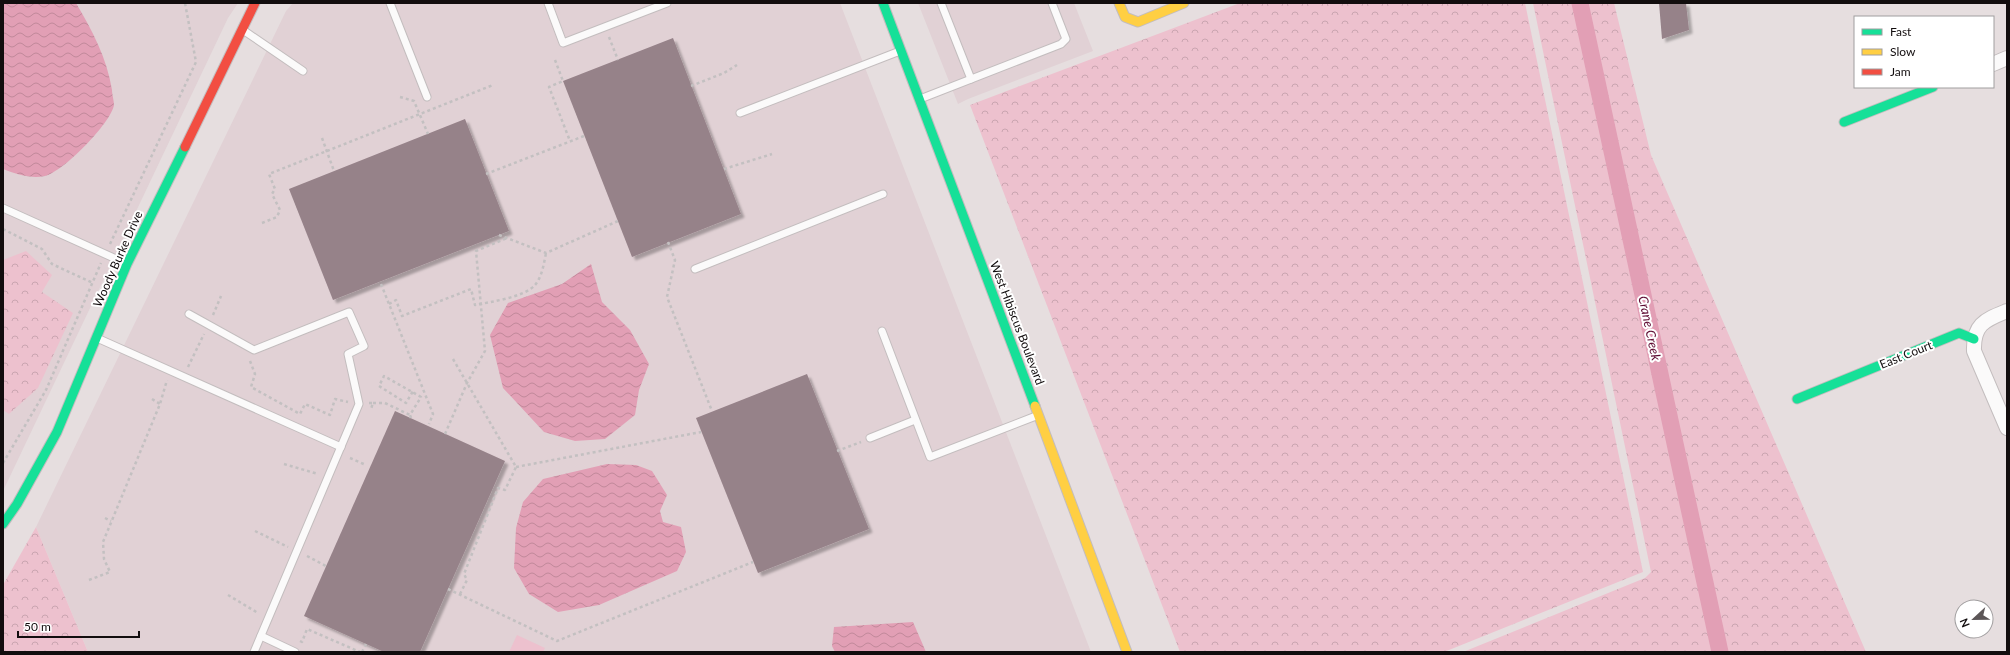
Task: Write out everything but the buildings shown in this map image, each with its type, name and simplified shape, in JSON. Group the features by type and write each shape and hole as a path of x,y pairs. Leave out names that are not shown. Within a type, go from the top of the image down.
{"street":[{"name":"Woody Burke Drive","path":"3,524 17,504 57,432 127,264 255,3"},
{"name":"West Hibiscus Boulevard","path":"883,3 902,50 1127,652"},
{"path":"1119,3 1125,17 1138,22 1184,3"},
{"path":"1994,64 2007,58"},
{"path":"1844,122 1930,88"},
{"path":"2007,311 1986,320 1978,328 1974,338 1974,350 2007,428"},
{"name":"East Court","path":"1797,399 1959,334 1974,338"}],"lane":[{"path":"390,3 427,97"},
{"path":"548,3 563,43 667,3"},
{"path":"941,3 971,79"},
{"path":"920,99 1062,44 1066,39 1052,3"},
{"path":"242,29 303,71"},
{"path":"740,113 902,50"},
{"path":"695,269 883,194"},
{"path":"3,208 127,264"},
{"path":"189,314 254,350 349,312 364,346 348,354 359,404 254,652"},
{"path":"882,331 930,457 1038,415"},
{"path":"97,338 341,447"},
{"path":"870,438 915,420"},
{"path":"261,636 295,652"}],"path":[{"path":"3,463 46,390 105,255 196,62 186,3"},
{"path":"605,27 618,60"},
{"path":"554,60 563,81 549,87 570,141"},
{"path":"691,86 724,73 737,65"},
{"path":"262,223 277,217 280,210 272,194 275,189 269,174 326,150 493,85"},
{"path":"400,97 414,102 428,134"},
{"path":"486,174 584,136"},
{"path":"322,138 334,170"},
{"path":"724,169 772,154"},
{"path":"499,235 546,253 618,221"},
{"path":"3,229 42,249 52,264 93,283"},
{"path":"445,434 467,383 485,351 476,251 507,238"},
{"path":"668,242 675,260 667,297 712,411"},
{"path":"389,304 396,300 402,316 471,289 475,305 510,298 535,286 542,271 546,253"},
{"path":"381,284 433,414 429,424"},
{"path":"184,377 221,296"},
{"path":"453,359 516,467"},
{"path":"89,580 110,572 104,559 103,542 160,404 170,370"},
{"path":"373,403 385,403 410,417 421,397 413,391 384,376 379,386 406,403 413,391"},
{"path":"152,399 160,404"},
{"path":"516,467 701,432"},
{"path":"837,451 870,438"},
{"path":"350,458 366,465"},
{"path":"284,464 328,476"},
{"path":"460,594 467,580 464,574 498,488 505,490 516,467"},
{"path":"104,518 111,520"},
{"path":"448,589 558,641 753,562"},
{"path":"228,595 268,619"},
{"path":"362,652 366,644"}],"shaded area":[{"path":"3,3 238,3 228,18 3,491"},
{"path":"293,3 840,3 1091,652 88,652 36,527 286,11"},
{"path":"918,3 1074,3 1093,51 958,104"}],"green space":[{"path":"1240,3 1525,3 1643,572 1444,652 1180,652 970,105"},
{"path":"1533,3 1614,3 1651,155 1866,652 1463,652 1645,578 1651,572"},
{"path":"26,251 52,275 42,292 73,313 38,388 9,414 3,410 3,260"},
{"path":"36,527 88,652 3,652 3,585"},
{"path":"517,635 545,648 543,652 509,652"}],"water":[{"path":"3,3 76,3 88,23 103,56 110,78 114,105 111,113 96,134 74,157 53,173 45,176 29,176 3,169"},
{"path":"591,264 602,302 630,330 649,364 639,390 635,415 605,439 575,441 544,432 503,388 490,335 508,303 562,284"},
{"path":"607,464 636,465 652,471 667,495 660,511 663,522 681,527 686,552 677,571 599,605 558,612 529,594 514,568 516,528 523,502 543,479"},
{"path":"913,622 926,652 835,652 832,646 834,627"}],"waterway":[{"name":"Crane Creek","path":"1580,3 1720,652"}],"traffic: fast":[{"path":"883,3 1035,406"},
{"path":"1844,122 1930,88"},
{"path":"3,524 17,504 57,432 127,264 185,147"},
{"path":"1797,399 1959,333 1974,339"}],"traffic: slow":[{"path":"1119,3 1125,17 1138,22 1184,3"},
{"path":"1035,406 1127,652"}],"traffic: jam":[{"path":"185,147 255,3"}]}
